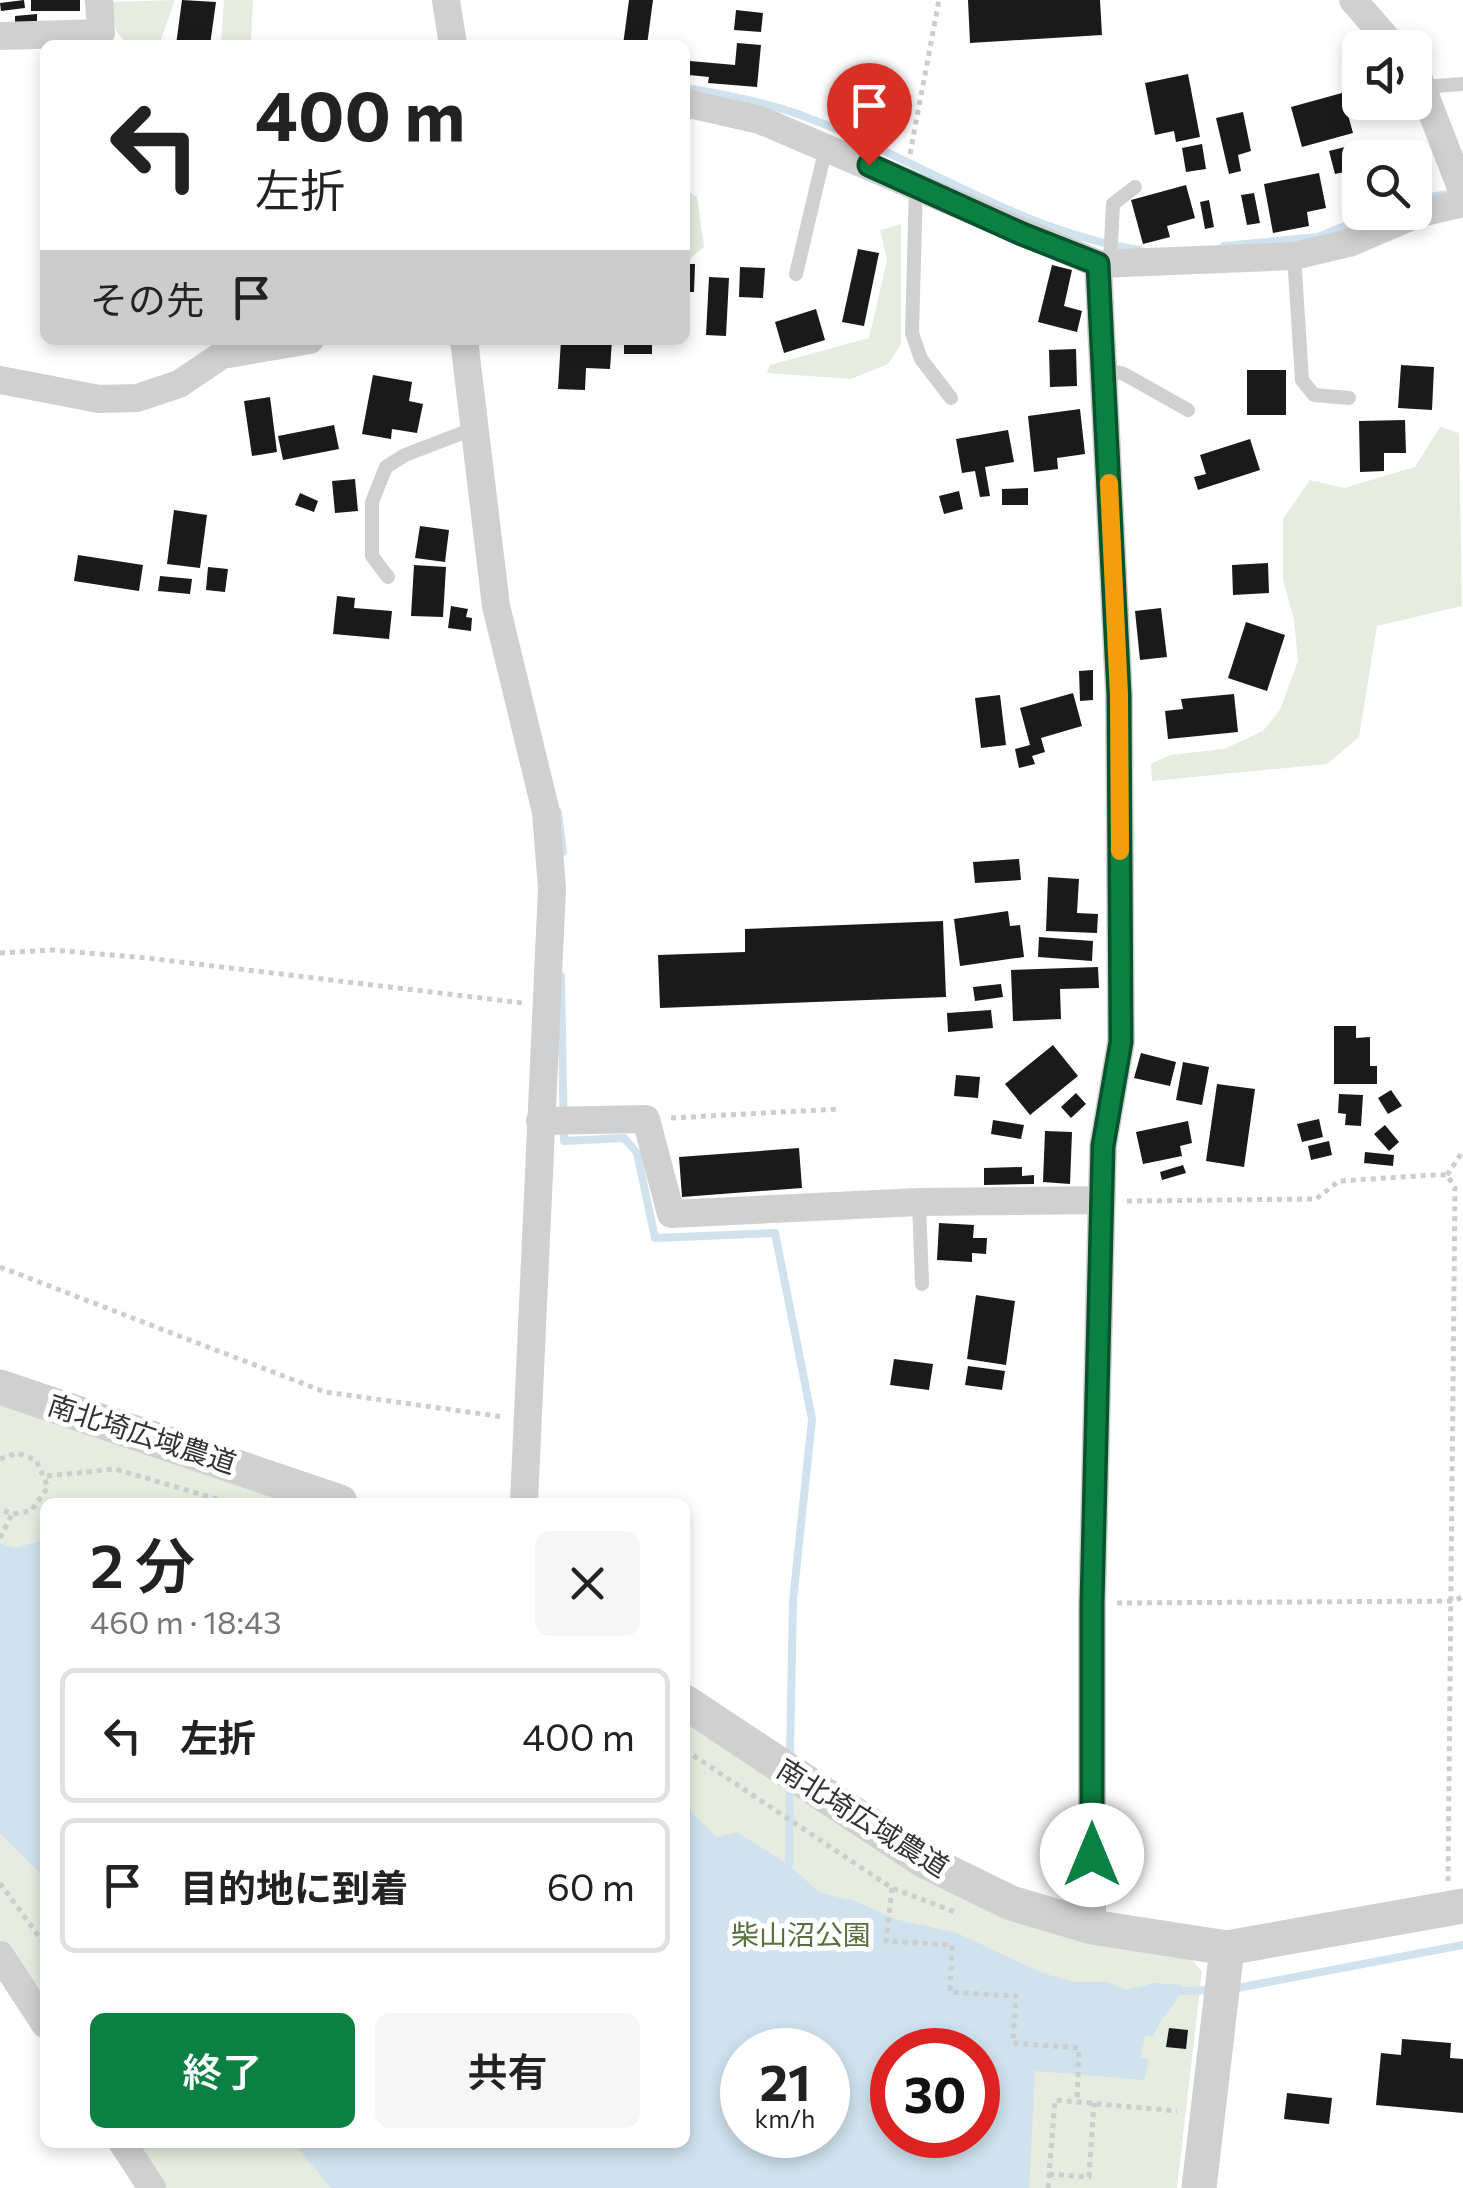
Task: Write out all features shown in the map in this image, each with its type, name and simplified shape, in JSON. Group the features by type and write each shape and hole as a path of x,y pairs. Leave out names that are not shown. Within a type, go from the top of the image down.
{"street":[{"path":"0,36 101,33 99,0"},
{"path":"446,0 452,40"},
{"path":"1353,0 1379,30"},
{"path":"690,105 760,120 1104,263 1294,256 1349,243 1417,214 1463,202"},
{"path":"1432,112 1463,193"},
{"path":"1092,1926 1092,1604 1103,1146 1121,1042 1119,695 1103,369 1104,263"},
{"path":"0,380 99,399 137,398 179,384 222,355 281,345"},
{"path":"465,345 496,606 546,812 552,888 524,1498"},
{"path":"540,1121 646,1119 671,1214 920,1202 1102,1200"},
{"name":"南北埼広域農道","path":"0,1387 328,1498"},
{"name":"南北埼広域農道","path":"690,1705 923,1860 1010,1903 1092,1926 1227,1948 1455,1908"},
{"path":"1200,2188 1227,1948"},
{"path":"0,1955 40,2016"},
{"path":"126,2148 152,2188"}],"lane":[{"path":"1432,80 1463,84"},
{"path":"796,274 826,147"},
{"path":"910,183 912,332 921,359 951,398"},
{"path":"1104,263 1113,204 1135,187"},
{"path":"1294,256 1302,380 1314,395 1349,398"},
{"path":"1103,369 1124,374 1188,410"},
{"path":"388,578 372,556 372,502 386,468 405,455 473,429"},
{"path":"920,1202 922,1284"}],"path":[{"path":"910,183 939,0"},
{"path":"0,953 52,950 147,958 546,1006"},
{"path":"646,1119 838,1109"},
{"path":"1447,1175 1463,1151"},
{"path":"1102,1200 1316,1199 1339,1182 1447,1175"},
{"path":"1447,1175 1455,1188 1455,1908"},
{"path":"0,1267 325,1392 527,1420"},
{"path":"0,1459 27,1455 47,1476 44,1498"},
{"path":"47,1476 115,1470 213,1498"},
{"path":"0,1509 12,1514 40,1505"},
{"path":"0,1538 12,1514"},
{"path":"1092,1604 1453,1602 1463,1597"},
{"path":"0,1883 40,1938"},
{"path":"892,1888 886,1941 952,1944 950,1992 1016,1996 1014,2043 1079,2048 1077,2102"},
{"path":"1048,2188 1055,2100 1177,2111"},
{"path":"1049,2174 1088,2177 1094,2104"}],"green space":[{"path":"175,0 161,40 124,40 116,31 111,2"},
{"path":"224,0 253,0 251,40 221,40"},
{"path":"690,192 697,197 704,247 690,258"},
{"path":"901,224 901,344 888,364 851,379 767,373 770,365 869,338 887,260 880,230"},
{"path":"1440,427 1459,433 1462,606 1377,626 1359,737 1327,764 1152,781 1151,764 1170,755 1224,749 1263,731 1280,710 1298,661 1294,620 1283,580 1283,519 1310,480 1344,488 1415,467"},
{"path":"0,1402 297,1498 40,1498 40,2000 0,1940"},
{"name":"柴山沼公園","path":"690,1721 879,1847 1188,1954 1202,1972 1177,2188 164,2188 137,2148 690,2148"}],"water":[{"path":"40,1541 40,1873 0,1833 0,1543 13,1548"},
{"path":"690,1808 717,1837 737,1832 789,1865 820,1893 852,1900 898,1920 957,1933 1042,1973 1074,1982 1108,1982 1126,1990 1154,1983 1182,1985 1153,2037 1145,2035 1141,2057 1149,2060 1144,2080 1035,2071 1029,2188 331,2188 298,2148 690,2148"}],"building":[{"path":"24,0 25,8 1,11 0,3"},
{"path":"31,0 80,0 80,11 31,11"},
{"path":"182,0 216,2 211,40 177,40"},
{"path":"629,0 653,0 648,40 624,40"},
{"path":"968,0 1100,0 1102,35 970,43"},
{"path":"736,10 763,13 761,32 734,30"},
{"path":"37,14 37,24 15,26 15,16"},
{"path":"737,43 761,45 757,87 708,83 709,77 690,75 690,61 735,65"},
{"path":"1188,74 1200,137 1176,142 1174,131 1155,135 1145,83"},
{"path":"1342,93 1342,120 1349,120 1353,133 1302,147 1291,107"},
{"path":"1243,112 1251,151 1238,155 1241,171 1229,174 1216,118"},
{"path":"1202,144 1206,169 1186,172 1182,148"},
{"path":"1342,148 1342,173 1335,174 1329,151"},
{"path":"1319,173 1326,208 1307,212 1309,226 1273,233 1264,184"},
{"path":"1186,185 1195,218 1167,226 1170,237 1143,244 1131,200"},
{"path":"1254,193 1260,223 1247,225 1241,195"},
{"path":"1209,200 1214,227 1205,229 1200,202"},
{"path":"858,249 879,253 864,326 842,322"},
{"path":"690,264 695,264 694,292 690,292"},
{"path":"1052,265 1072,270 1064,306 1082,311 1077,332 1038,322"},
{"path":"740,267 765,268 763,298 739,297"},
{"path":"709,277 729,278 726,336 706,335"},
{"path":"816,309 825,340 784,353 775,322"},
{"path":"561,345 612,345 610,369 586,368 585,390 558,389"},
{"path":"624,345 652,345 652,354 624,354"},
{"path":"1076,349 1077,386 1050,387 1049,350"},
{"path":"1401,365 1434,367 1432,410 1398,408"},
{"path":"1247,370 1286,370 1286,415 1247,415"},
{"path":"373,375 412,382 409,401 423,404 417,433 392,429 391,439 362,434"},
{"path":"270,397 277,452 252,456 244,401"},
{"path":"1080,409 1085,454 1057,458 1058,469 1034,472 1028,416"},
{"path":"1405,420 1406,453 1384,453 1384,471 1360,472 1359,421"},
{"path":"334,425 339,449 283,460 278,436"},
{"path":"1008,430 1014,462 985,467 990,496 980,497 975,471 962,473 956,439"},
{"path":"1250,439 1260,470 1198,490 1194,477 1206,474 1200,455"},
{"path":"355,479 358,511 335,513 332,481"},
{"path":"1028,488 1028,505 1002,505 1002,489"},
{"path":"959,491 963,509 944,514 939,496"},
{"path":"300,493 318,501 314,512 295,505"},
{"path":"174,510 207,515 200,568 167,564"},
{"path":"420,526 449,530 445,562 415,558"},
{"path":"78,555 143,565 139,591 74,581"},
{"path":"1268,563 1269,593 1233,595 1232,565"},
{"path":"414,565 446,567 443,617 411,616"},
{"path":"208,567 228,569 225,592 206,590"},
{"path":"160,576 192,579 190,594 158,591"},
{"path":"337,596 355,598 354,608 392,611 389,639 333,634"},
{"path":"451,606 468,609 466,617 472,618 471,631 448,628"},
{"path":"1161,608 1167,657 1140,660 1135,611"},
{"path":"1246,622 1285,635 1267,691 1228,678"},
{"path":"1093,670 1093,700 1080,701 1079,671"},
{"path":"1073,693 1082,726 1041,738 1045,752 1032,756 1035,764 1019,768 1015,749 1030,745 1020,708"},
{"path":"1234,694 1238,732 1168,739 1165,711 1183,709 1181,699"},
{"path":"1000,695 1006,745 981,748 975,698"},
{"path":"1019,859 1021,880 975,883 973,862"},
{"path":"1048,877 1079,879 1077,913 1098,914 1097,933 1046,931"},
{"path":"1008,911 1010,926 1020,925 1024,957 960,966 954,919"},
{"path":"943,921 946,997 660,1008 658,955 745,952 745,929"},
{"path":"1039,937 1093,941 1092,961 1038,957"},
{"path":"1098,967 1099,988 1060,989 1061,1019 1013,1021 1011,970"},
{"path":"1001,984 1003,997 975,1001 973,987"},
{"path":"991,1010 993,1028 948,1032 947,1013"},
{"path":"1334,1026 1356,1026 1356,1038 1370,1037 1370,1066 1377,1066 1377,1084 1334,1084"},
{"path":"1053,1045 1078,1076 1030,1115 1005,1084"},
{"path":"1141,1053 1176,1062 1170,1086 1134,1078"},
{"path":"1183,1062 1209,1067 1202,1105 1176,1100"},
{"path":"956,1075 980,1077 978,1098 954,1096"},
{"path":"1217,1084 1255,1089 1244,1167 1206,1161"},
{"path":"1391,1090 1402,1106 1388,1114 1378,1098"},
{"path":"1076,1093 1086,1104 1071,1118 1061,1107"},
{"path":"1339,1094 1363,1095 1361,1126 1345,1125 1346,1114 1338,1113"},
{"path":"1319,1119 1323,1137 1302,1142 1297,1124"},
{"path":"993,1120 1024,1125 1021,1139 991,1134"},
{"path":"1188,1121 1192,1143 1180,1146 1182,1156 1143,1164 1136,1132"},
{"path":"1385,1125 1399,1142 1389,1151 1374,1134"},
{"path":"1045,1131 1072,1132 1070,1184 1043,1182"},
{"path":"1329,1141 1332,1155 1311,1160 1308,1146"},
{"path":"799,1148 802,1188 682,1197 679,1157"},
{"path":"1365,1152 1394,1155 1393,1166 1364,1163"},
{"path":"1183,1165 1186,1173 1162,1180 1160,1172"},
{"path":"1022,1167 1022,1176 1034,1175 1034,1184 984,1185 984,1168"},
{"path":"939,1223 974,1225 973,1238 987,1238 986,1254 972,1253 972,1262 937,1260"},
{"path":"976,1295 1015,1301 1006,1365 967,1359"},
{"path":"894,1359 933,1364 929,1390 890,1385"},
{"path":"968,1366 1005,1371 1002,1390 965,1385"},
{"path":"1169,2028 1188,2030 1186,2049 1166,2047"},
{"path":"1402,2039 1451,2043 1450,2058 1463,2059 1463,2113 1376,2105 1381,2053 1401,2055"},
{"path":"1287,2093 1332,2098 1329,2124 1284,2119"}],"waterway":[{"path":"690,89 798,114 1008,210 1051,227 1140,250"},
{"path":"1432,196 1449,194"},
{"path":"1224,246 1318,237 1342,227"},
{"path":"558,812 563,852"},
{"path":"561,976 564,1141 624,1138 637,1153 655,1238 775,1233 812,1419 793,1601 790,1756"},
{"path":"789,1865 790,1785"},
{"path":"1232,1989 1463,1945"},
{"path":"1183,1991 1213,1990"}],"slow traffic":[{"path":"1109,483 1119,695 1120,851"}],"route":[{"path":"869,165 1098,264 1119,695 1121,1042 1103,1146 1092,1604 1092,1855"}]}
